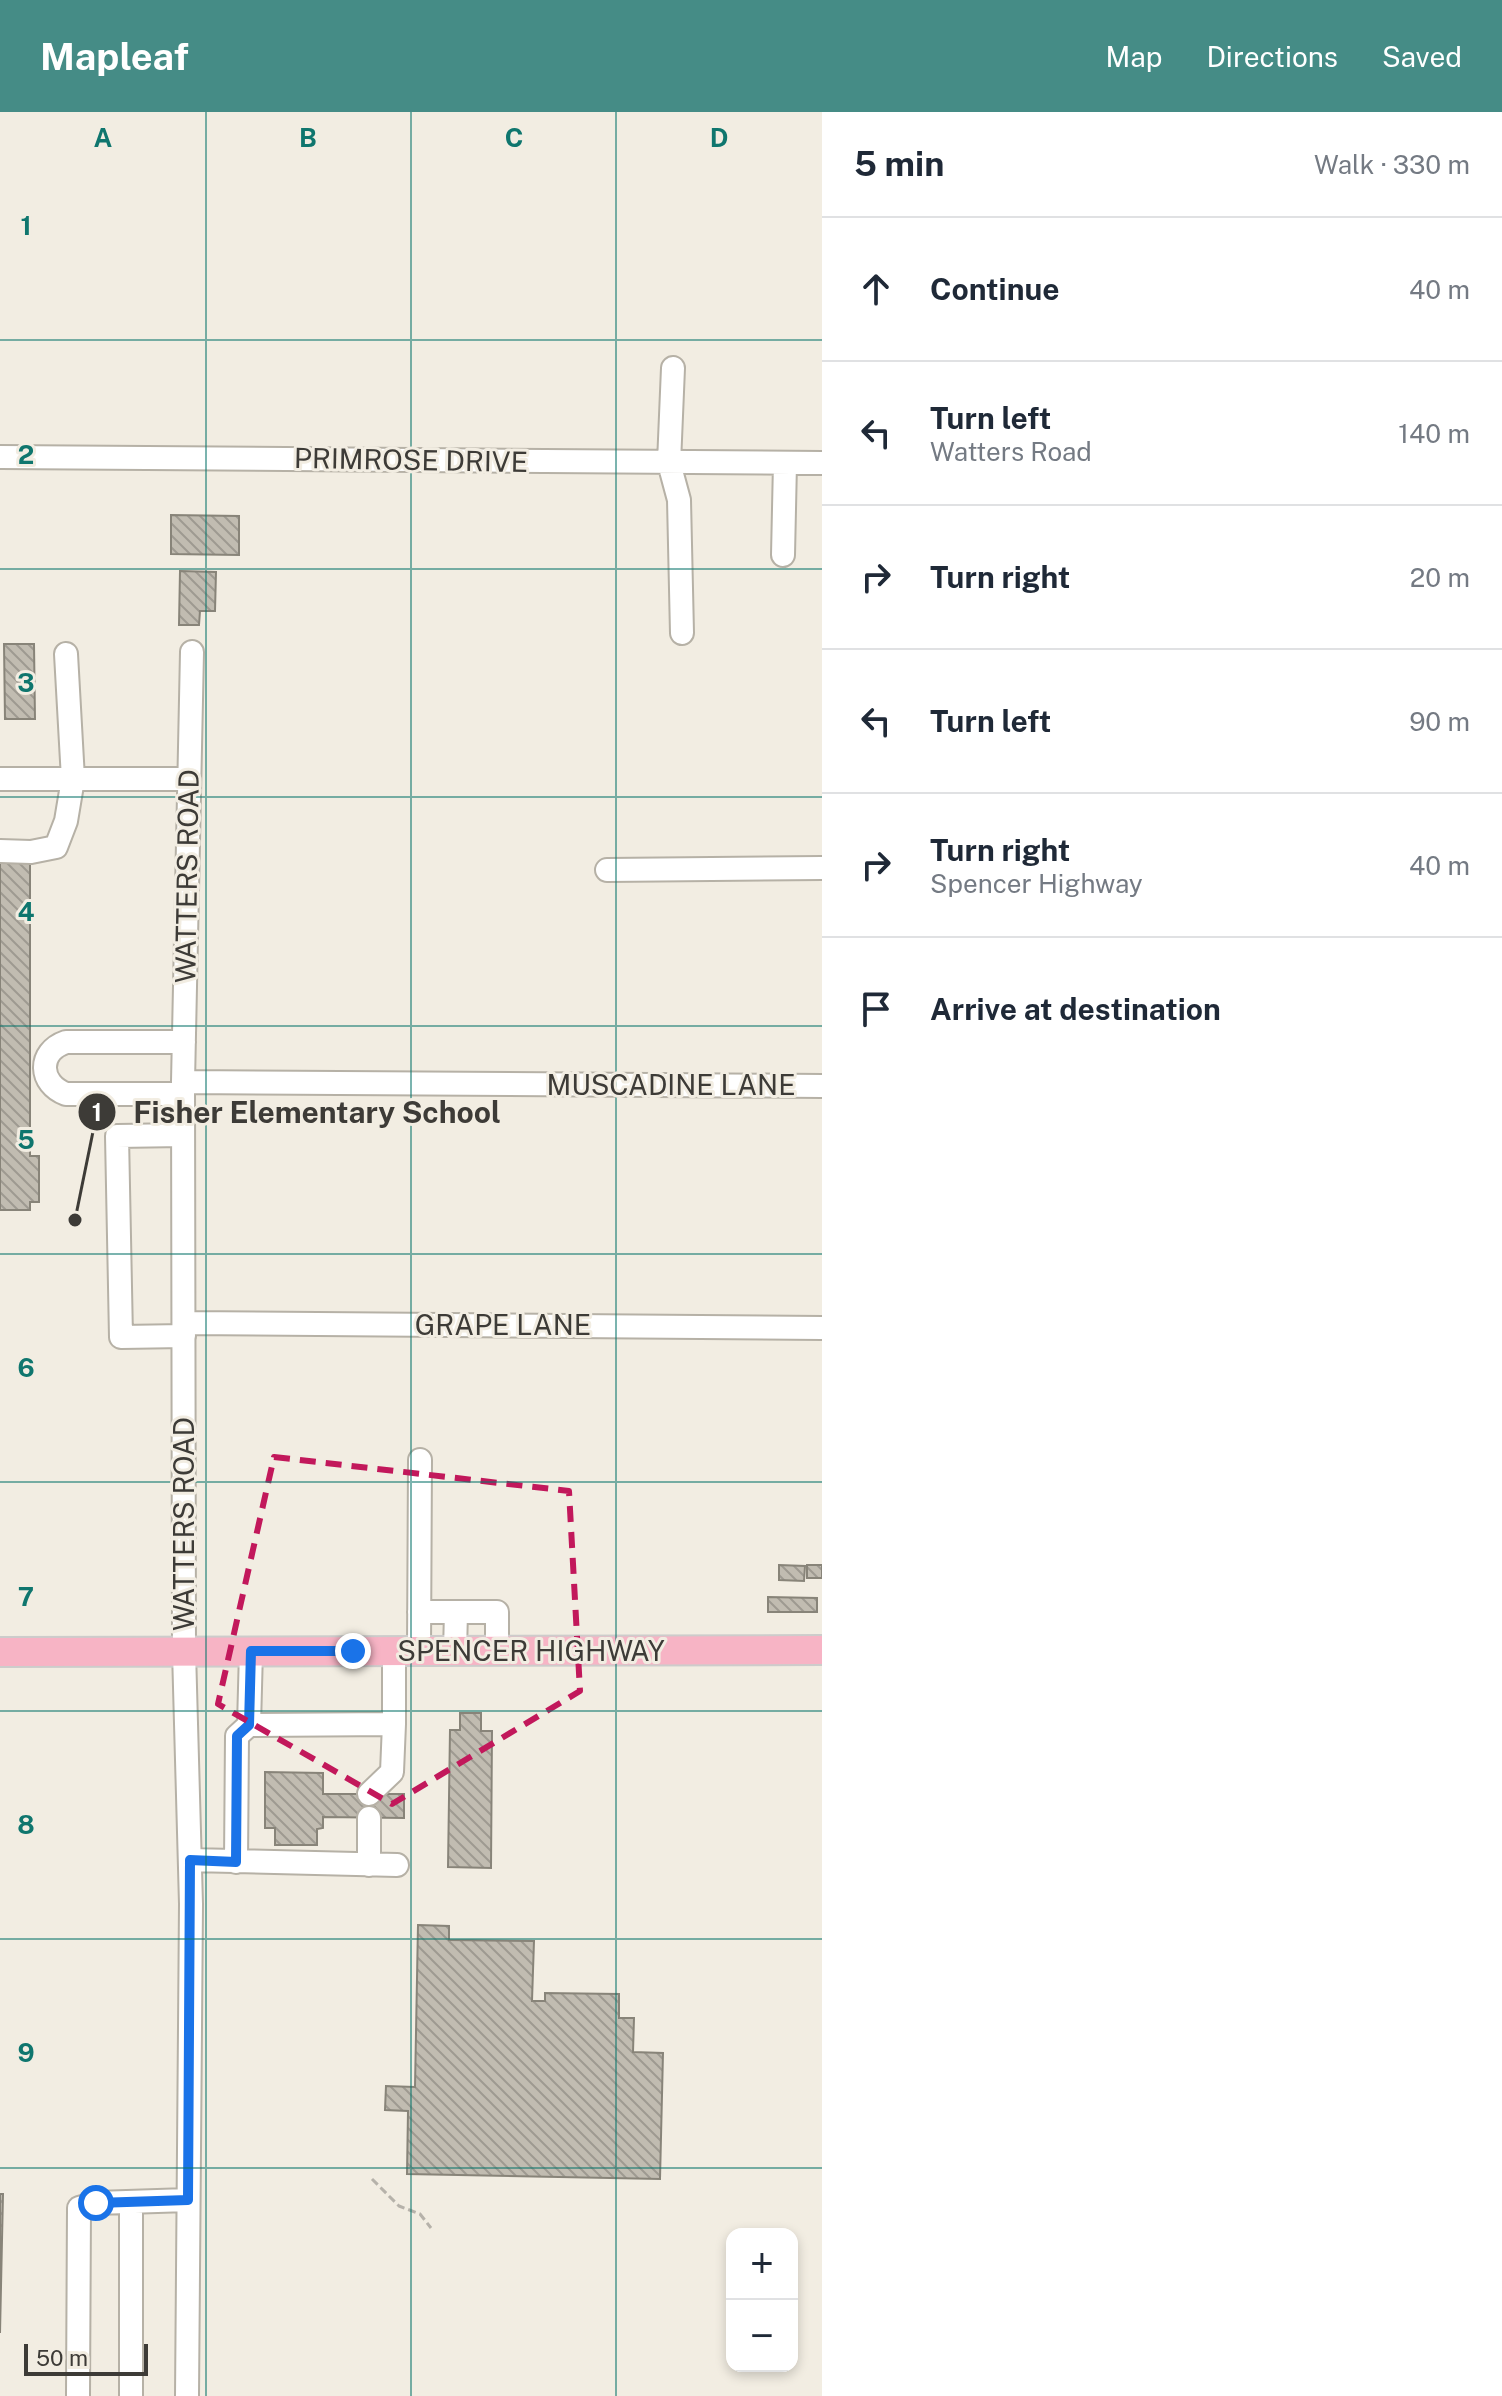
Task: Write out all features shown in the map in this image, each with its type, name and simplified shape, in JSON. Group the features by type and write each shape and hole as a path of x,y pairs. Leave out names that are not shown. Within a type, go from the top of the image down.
{"main road":[{"name":"SPENCER HIGHWAY","path":"0,1652 822,1650"}],"street":[{"path":"673,368 669,463 679,500 682,633"},
{"name":"PRIMROSE DRIVE","path":"0,457 822,463"},
{"path":"783,555 785,463"},
{"name":"WATTERS ROAD","path":"187,2396 190,1860 184,1651 183,1088 192,652"},
{"path":"0,851 31,852 56,847 66,821 73,779 66,654"},
{"path":"0,779 188,779"},
{"path":"607,870 822,868"},
{"name":"MUSCADINE LANE","path":"184,1042 66,1042 51,1050 44,1064 47,1080 51,1086 66,1094 183,1088 822,1086"},
{"name":"GRAPE LANE","path":"183,1135 117,1136 121,1337 184,1329 822,1328"},
{"path":"369,1794 392,1772 394,1724 406,1651 419,1612 420,1460"},
{"path":"419,1612 497,1612 497,1651"},
{"path":"455,1651 456,1612"},
{"path":"249,1725 251,1651"},
{"path":"236,1862 237,1736 249,1725 394,1724"},
{"path":"369,1818 369,1865"},
{"path":"190,1860 397,1865"},
{"path":"78,2396 79,2208 96,2203 188,2200"},
{"path":"131,2202 131,2396"}],"path":[{"path":"372,2179 399,2206 420,2214 431,2228"}],"highlighted area":[{"path":"274,1457 569,1491 580,1691 392,1804 218,1704"}],"building":[{"path":"171,515 239,516 239,555 171,554"},
{"path":"180,571 216,572 215,611 200,611 199,625 179,625"},
{"path":"4,644 34,644 35,719 5,719"},
{"path":"0,859 30,859 30,1156 39,1156 39,1202 30,1202 30,1210 0,1210"},
{"path":"779,1565 805,1566 804,1581 779,1580"},
{"path":"807,1565 822,1565 822,1578 807,1578"},
{"path":"768,1597 817,1598 817,1612 768,1612"},
{"path":"460,1713 481,1713 481,1731 492,1731 491,1868 448,1867 450,1730 460,1730"},
{"path":"265,1772 323,1773 323,1794 404,1794 404,1818 323,1817 323,1828 317,1829 317,1845 275,1845 275,1828 265,1828"},
{"path":"418,1925 449,1926 449,1940 534,1941 532,2001 545,2001 545,1993 619,1994 619,2018 634,2018 633,2052 663,2053 660,2179 407,2174 408,2111 385,2110 386,2086 415,2087"},
{"path":"0,2194 3,2194 0,2333"}],"place":[{"name":"Fisher Elementary School","path":"75,1220"}],"route":[{"path":"96,2203 188,2200 190,1860 236,1862 237,1736 249,1725 251,1651 353,1651"}]}
